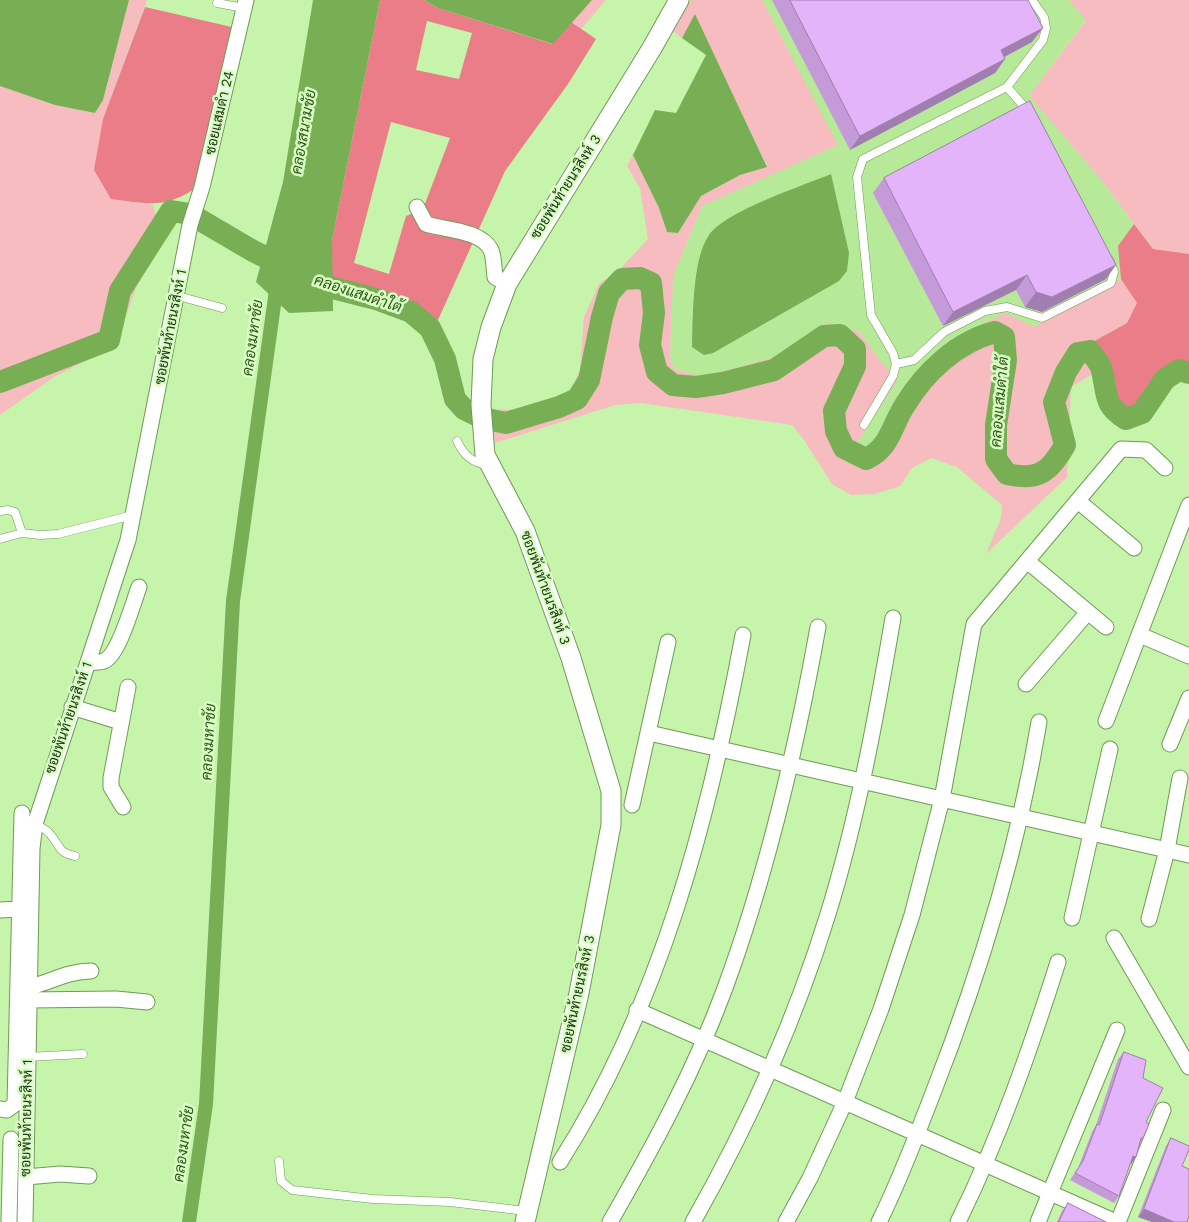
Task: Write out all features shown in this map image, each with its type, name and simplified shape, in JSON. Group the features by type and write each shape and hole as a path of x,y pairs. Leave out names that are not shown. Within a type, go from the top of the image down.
{"street":[{"name":"ซอยพันท้ายนรสิงห์ 3","path":"526,1216 579,993 611,825 612,807 605,765 541,573 525,531 490,466 482,438 483,359 491,327 507,284 629,86 679,0"},
{"name":"ซอยแสมดำ 24","path":"190,225 202,188 245,4"},
{"path":"417,207 426,224 467,234 484,242 491,250 495,277 507,284"},
{"name":"ซอยพันท้ายนรสิงห์ 1","path":"25,1222 32,848 35,824 128,540 178,296 190,225"},
{"path":"786,1222 810,1178 844,1102 881,1009 912,915 942,799 974,624 1120,450 1146,450 1165,468"},
{"path":"1078,501 1134,548"},
{"path":"1106,721 1189,505"},
{"path":"1027,561 1106,627"},
{"path":"88,662 104,661 110,657 125,626 139,587"},
{"path":"1026,684 1088,612"},
{"path":"693,1222 734,1146 770,1069 828,914 863,781 893,618"},
{"path":"610,1222 661,1131 704,1040 724,990 763,874 791,765 818,627"},
{"path":"560,1162 614,1066 638,1010 684,885 721,749 743,635"},
{"path":"1140,635 1189,656"},
{"path":"632,805 668,642"},
{"path":"123,807 111,787 111,778 128,687"},
{"path":"1170,744 1189,698"},
{"path":"72,707 121,722"},
{"path":"879,1222 905,1167 968,997 1001,891 1021,817 1039,722"},
{"path":"648,733 1189,855"},
{"path":"1072,918 1093,833 1110,749"},
{"path":"1150,919 1167,850 1180,778"},
{"path":"0,1109 7,1110 15,1104 18,909 22,813"},
{"path":"0,910 18,909"},
{"path":"1114,938 1189,1067"},
{"path":"958,1222 984,1164 1030,1045 1058,962"},
{"path":"30,994 66,973 91,971"},
{"path":"30,994 147,1002"},
{"path":"638,1010 1117,1222 1163,1110"},
{"path":"1038,1222 1052,1194 1117,1030"},
{"path":"9,1222 11,1140"},
{"path":"26,1177 60,1174 89,1176"}],"lane":[{"path":"864,424 893,376 896,364 893,353 871,315 857,177 860,163 863,159 1007,87 1043,40 1046,28 1044,16 1032,0"},
{"path":"217,3 245,4"},
{"path":"1007,87 1032,115"},
{"path":"896,364 914,360 944,332 985,311 1007,308 1042,318 1111,283 1114,272 1102,247"},
{"path":"178,296 222,308"},
{"path":"457,440 468,457 476,462 490,466"},
{"path":"0,511 8,510 15,512 22,533"},
{"path":"0,538 22,533 58,534 133,515"},
{"path":"35,824 49,832 56,845 64,853 75,856"},
{"path":"28,1057 83,1054"},
{"path":"278,1161 281,1181 292,1190 374,1199 450,1202 526,1216"}],"shaded area":[{"path":"129,0 147,0 103,119 111,199 153,205 161,238 136,288 115,346 54,377 0,415 0,86 55,105 95,113 103,100"},
{"path":"380,0 424,0 438,8 552,44 571,22 596,39 568,84 505,171 438,320 390,293 332,279 332,240","holes":["427,21 472,33 459,79 416,70","391,122 450,138 423,209 406,216 389,274 354,263"]},
{"path":"592,0 606,0 581,29 571,22"},
{"path":"691,0 762,0 838,145 702,206 673,276 670,358 674,369 703,377 788,353 829,323 860,332 897,381 857,443 884,458 919,391 908,385 960,335 1005,313 1034,327 1121,279 1138,302 1127,323 1089,344 1108,368 1091,375 1071,387 1067,477 986,554 1001,518 1002,505 957,467 931,458 912,468 900,486 875,494 851,495 832,484 804,440 792,425 641,403 615,405 495,443 491,410 530,409 569,395 580,370 584,317 599,284 620,269 648,239 640,188 627,166 633,155 659,208 667,232 678,233 701,196 740,175 767,166 695,15 682,38 673,31"},
{"path":"762,0 1069,0 1086,19 1029,96 1099,177 1134,224 1118,246 1121,279 1033,328 1005,313 908,385 919,391 884,458 857,444 874,353 860,332 829,324 788,353 703,377 674,369 670,358 673,276 702,206 837,145"},
{"path":"1069,0 1189,0 1189,254 1153,249 1099,177 1029,96 1086,20"},
{"path":"145,7 236,28 199,186 177,198 157,203 111,199 94,170 103,119"},
{"path":"1134,224 1153,249 1189,254 1189,366 1176,360 1140,406 1130,414 1114,401 1108,368 1089,344 1127,323 1137,303 1121,279 1118,246"}],"water":[{"path":"0,0 129,0 103,100 95,113 55,105 0,86"},
{"name":"คลองสนามชัย","path":"313,0 380,0 332,240 333,311 289,313 256,282 283,182"},
{"path":"424,0 592,0 553,44 438,8"},
{"path":"695,14 767,167 740,175 701,196 678,233 667,232 659,208 633,155 655,110 676,113 706,55 682,38"},
{"path":"831,174 849,253 847,271 839,281 713,353 704,355 692,347 696,273 703,246 709,235 718,226 747,208"}],"building":[{"path":"790,0 1028,0 1043,28 1001,50 1005,59 860,136"},
{"path":"1030,101 1116,265 1052,297 1036,292 1027,275 953,312 884,178"},
{"path":"1124,1052 1146,1060 1143,1078 1163,1088 1146,1122 1149,1124 1143,1138 1141,1138 1136,1157 1133,1156 1119,1196 1075,1173 1083,1161 1097,1124 1099,1125"},
{"path":"1171,1138 1189,1146 1182,1166 1189,1169 1189,1216 1187,1222 1174,1222 1144,1209"},
{"path":"1068,1203 1106,1222 1059,1222"}],"waterway":[{"name":"คลองแสมดำใต้","path":"0,382 109,340 120,291 171,211 190,214 253,251 325,286 376,299 411,312 430,328 445,359 455,399 464,409 482,418 506,423 559,407 577,399 589,380 609,293 622,279 640,278 651,283 654,313 650,345 657,372 673,385 696,387 723,383 774,370 824,336 840,335 855,349 855,366 834,411 836,431 844,448 866,459 886,442 905,405 932,370 968,343 995,332 1004,337 1006,360 996,425 996,459 1007,474 1027,476 1042,472 1054,462 1065,445 1054,402 1066,372 1078,353 1090,351 1101,368 1110,404 1113,409 1126,419 1142,413 1165,379 1179,370 1189,373"},
{"name":"คลองมหาชัย","path":"189,1222 206,1104 233,601 277,283"}]}
